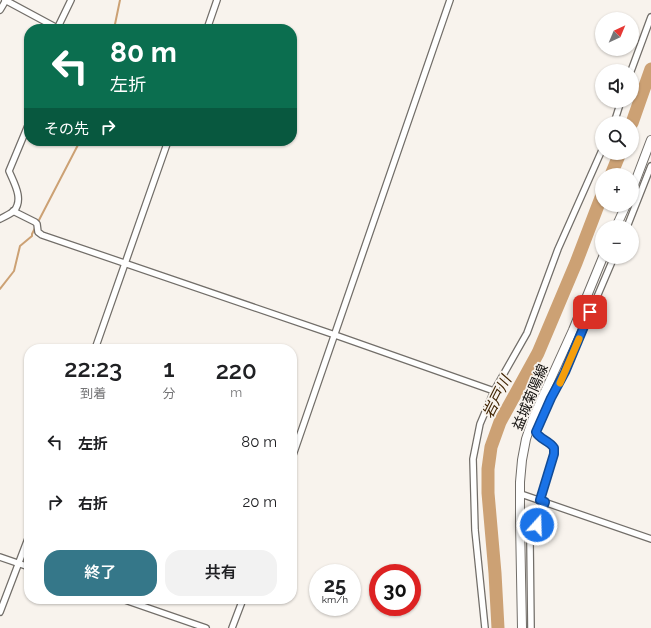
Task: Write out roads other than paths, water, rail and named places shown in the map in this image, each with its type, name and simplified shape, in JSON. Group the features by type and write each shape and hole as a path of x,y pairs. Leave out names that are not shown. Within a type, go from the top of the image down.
{"main road":[{"path":"639,172 651,140"},
{"name":"益城菊陽線","path":"522,628 520,482 526,439 533,418 573,330 600,264"}],"street":[{"path":"0,10 6,0 48,24"},
{"path":"59,24 71,0"},
{"path":"209,24 217,0"},
{"path":"297,444 450,0"},
{"path":"634,64 651,17"},
{"path":"0,219 14,211 18,198 18,192 9,171 24,135"},
{"path":"97,344 166,146"},
{"path":"485,628 476,530 473,459 480,424 494,391 527,333 558,249 598,160"},
{"path":"630,220 651,166"},
{"path":"14,211 35,222 38,232 42,235 494,391"},
{"path":"531,628 530,541 541,516 542,501 554,454 554,448 551,443 538,436 536,432 551,398 565,372 611,264"},
{"path":"521,494 651,539"},
{"path":"0,612 24,550"},
{"path":"0,557 24,566"},
{"path":"136,604 206,628"},
{"path":"232,628 241,604"}],"waterway":[{"path":"115,24 120,0"},
{"name":"岩戸川","path":"634,116 651,69"},
{"path":"38,222 77,146"},
{"name":"岩戸川","path":"614,168 617,160"},
{"name":"岩戸川","path":"498,628 488,493 488,469 491,447 500,422 538,353 576,263 596,212"},
{"path":"0,289 14,271 20,246 32,236 36,226"}]}
